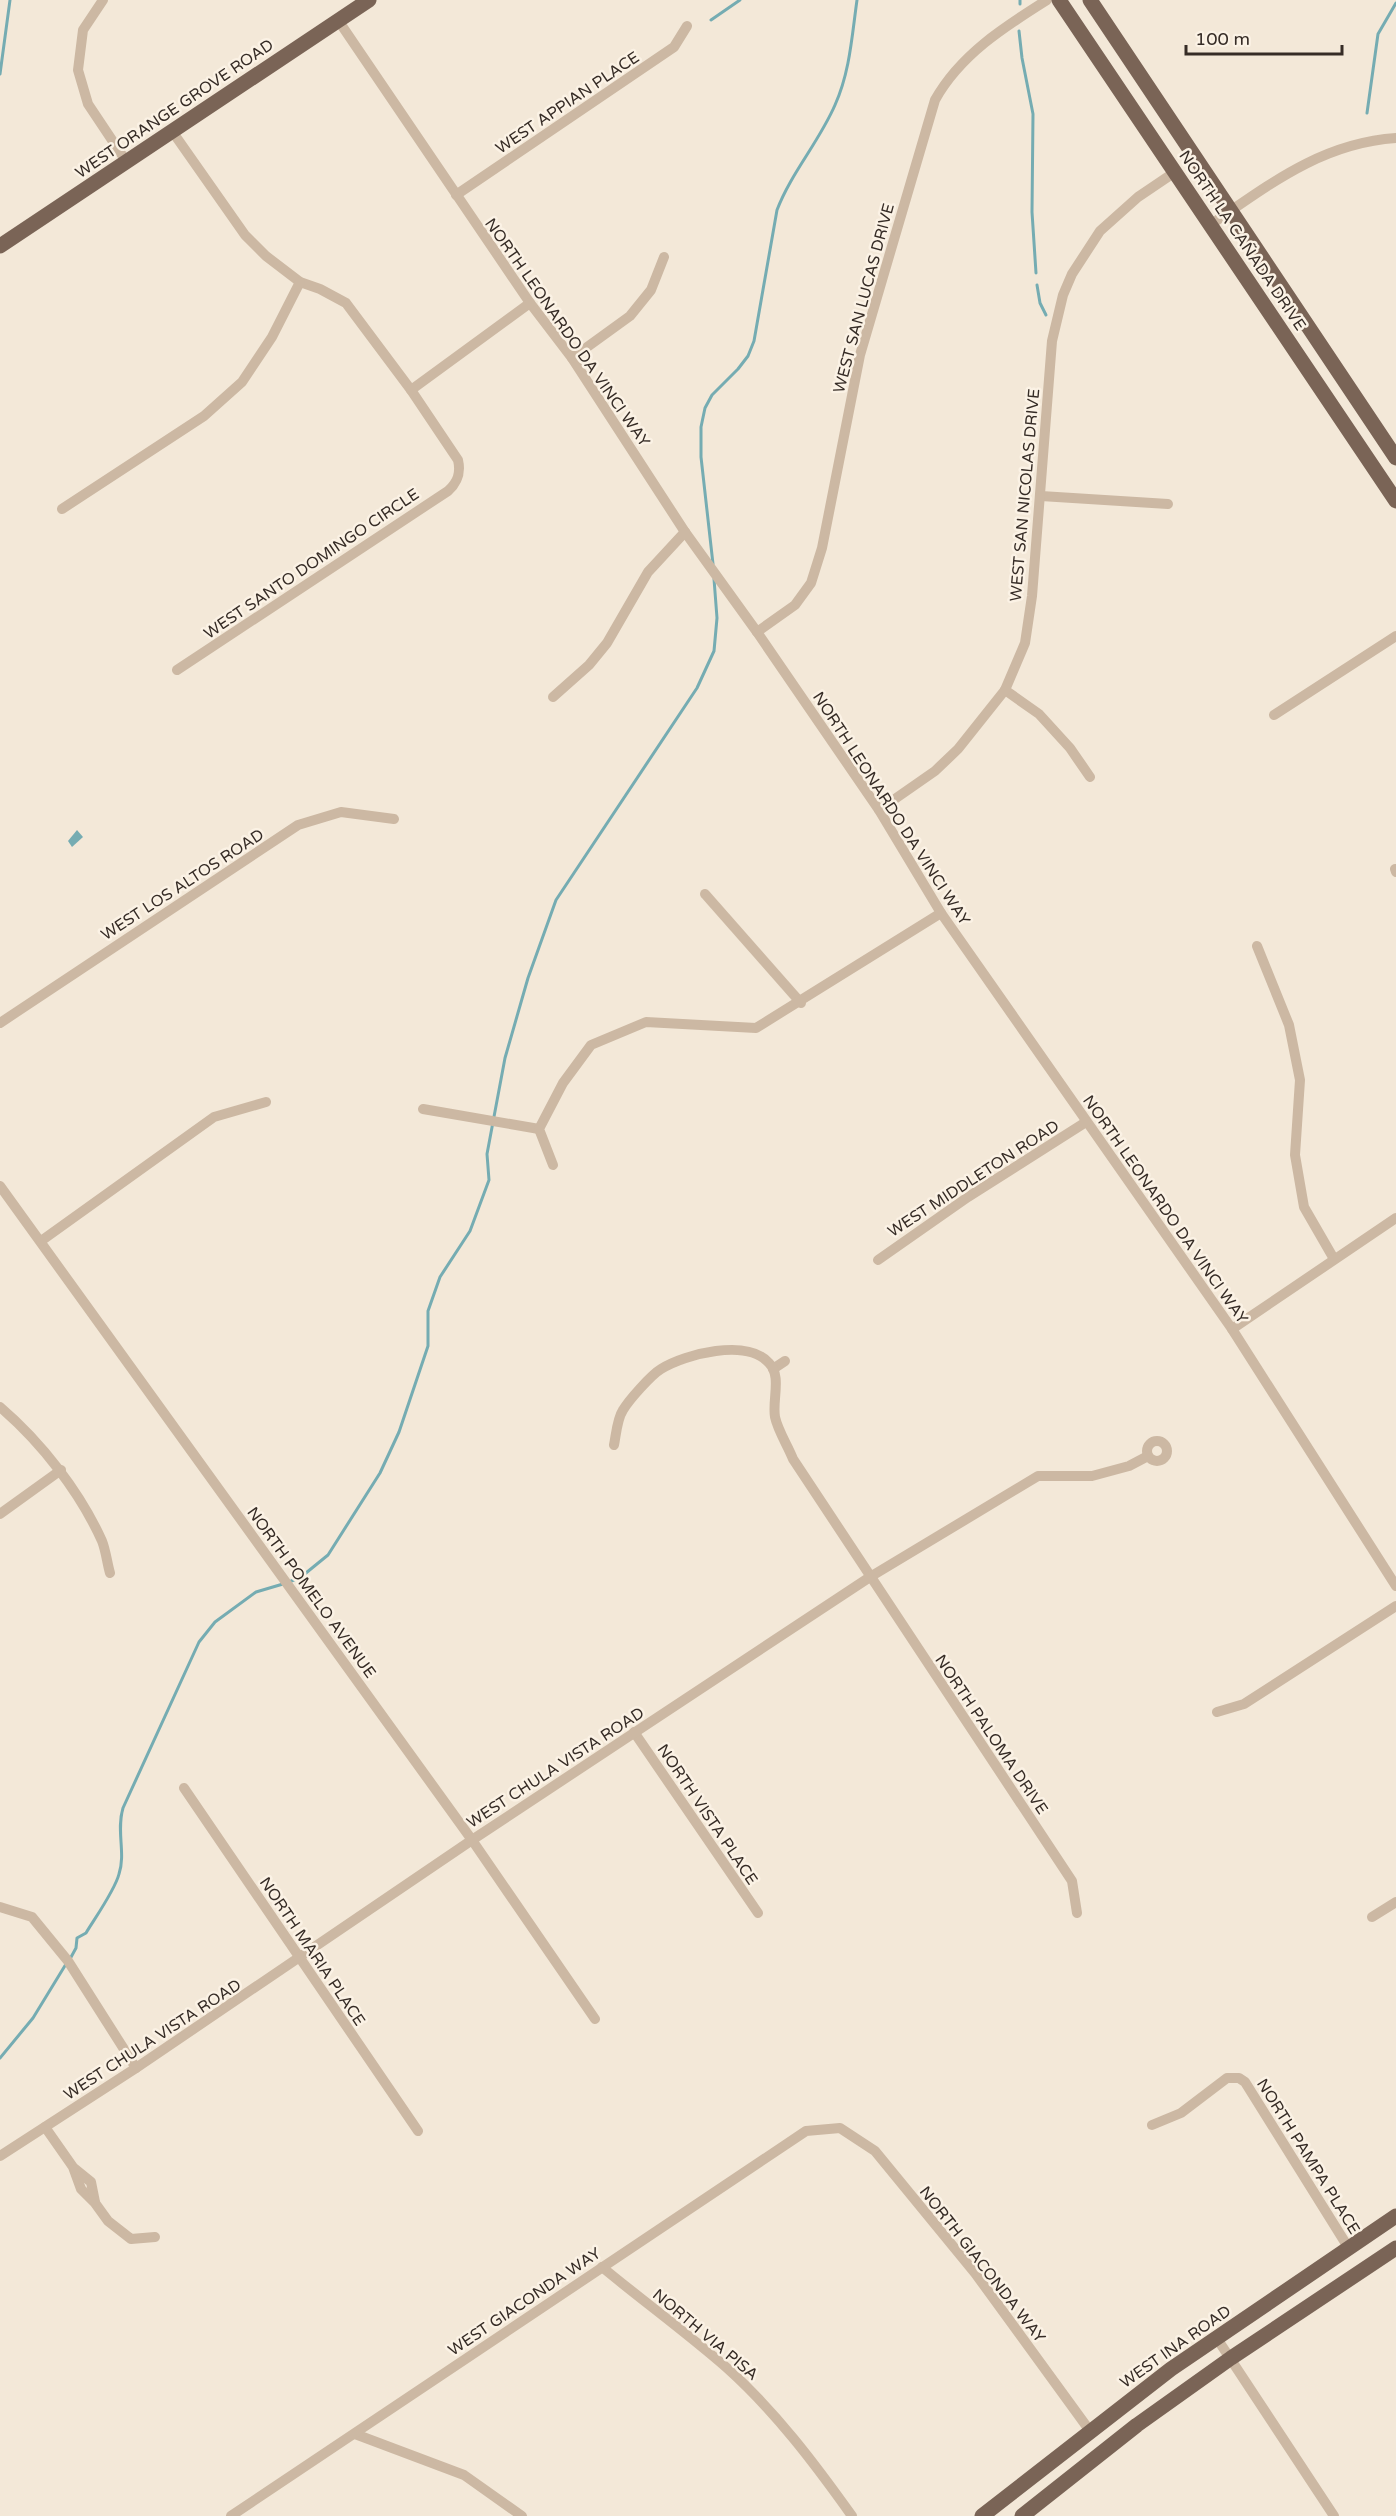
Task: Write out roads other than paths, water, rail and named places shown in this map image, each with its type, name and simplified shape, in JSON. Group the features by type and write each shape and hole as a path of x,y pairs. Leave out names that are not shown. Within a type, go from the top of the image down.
{"main road":[{"name":"WEST ORANGE GROVE ROAD","path":"0,246 369,0"},
{"name":"NORTH LA CAÑADA DRIVE","path":"1059,0 1396,501"},
{"name":"NORTH LA CAÑADA DRIVE","path":"1089,0 1396,458"},
{"name":"WEST INA ROAD","path":"982,2516 1046,2468 1090,2431 1216,2337 1396,2216"},
{"path":"1022,2516 1137,2425 1231,2358 1396,2248"}],"street":[{"path":"103,0 83,30 78,70 88,104 126,161"},
{"name":"WEST SAN LUCAS DRIVE","path":"757,632 795,605 811,583 822,548 860,355 935,100 947,79 961,63 979,47 1047,0"},
{"name":"NORTH LEONARDO DA VINCI WAY","path":"338,21 530,303 572,358 685,532 757,632 879,810 941,913 1232,1329 1396,1586"},
{"name":"WEST APPIAN PLACE","path":"456,195 674,47 687,26"},
{"path":"172,131 245,235 266,256 300,282 320,288 346,303 411,390 530,303"},
{"path":"1210,225 1300,165 1326,153 1360,142 1396,138"},
{"name":"WEST SAN NICOLAS DRIVE","path":"879,810 935,771 958,749 1005,690 1025,643 1032,596 1052,341 1063,295 1072,274 1100,231 1138,197 1174,172"},
{"path":"572,358 630,316 651,290 664,256"},
{"path":"62,509 204,416 242,382 272,337 300,282"},
{"name":"WEST SANTO DOMINGO CIRCLE","path":"177,670 463,480 458,460 411,390"},
{"path":"1041,496 1168,504"},
{"path":"554,697 589,665 607,643 648,572 685,532"},
{"path":"1274,715 1396,636"},
{"path":"1005,690 1039,714 1070,748 1090,777"},
{"name":"WEST LOS ALTOS ROAD","path":"0,1023 298,825 341,812 394,819"},
{"path":"705,894 801,1003"},
{"path":"538,1129 563,1083 591,1045 646,1022 756,1028 801,1003 941,913"},
{"path":"1257,946 1289,1025 1300,1080 1295,1155 1304,1207 1334,1259"},
{"path":"41,1241 214,1117 266,1102"},
{"path":"423,1109 538,1129"},
{"name":"WEST MIDDLETON ROAD","path":"878,1260 966,1198 1086,1122"},
{"path":"538,1129 553,1165"},
{"name":"NORTH POMELO AVENUE","path":"0,1186 472,1840 595,2019"},
{"path":"1232,1329 1396,1218"},
{"path":"614,1445 622,1411 660,1370 693,1354 731,1350 747,1351 762,1356 773,1369 786,1361"},
{"name":"NORTH PALOMA DRIVE","path":"773,1369 775,1416 793,1459 1072,1881 1077,1913"},
{"path":"0,1407 18,1423 61,1470 102,1542 110,1573"},
{"name":"WEST CHULA VISTA ROAD","path":"0,2156 136,2068 472,1840 870,1577 1038,1476 1092,1476 1130,1466 1148,1456"},
{"path":"0,1514 61,1470"},
{"path":"1217,1712 1244,1704 1396,1606"},
{"name":"NORTH VISTA PLACE","path":"634,1732 758,1913"},
{"name":"NORTH MARIA PLACE","path":"184,1788 418,2131"},
{"path":"1372,1917 1396,1902"},
{"path":"0,1907 32,1917 68,1961 136,2068"},
{"name":"NORTH PAMPA PLACE","path":"1152,2125 1181,2113 1227,2078 1239,2078 1245,2082 1348,2247"},
{"path":"45,2127 73,2167 91,2182 95,2203 108,2221 131,2239 155,2237"},
{"name":"WEST GIACONDA WAY","path":"231,2516 807,2131 840,2127"},
{"name":"NORTH GIACONDA WAY","path":"840,2127 875,2151 882,2159 975,2273 1090,2431"},
{"name":"NORTH VIA PISA","path":"602,2267 728,2369 782,2424 852,2516"},
{"path":"1216,2337 1334,2516"},
{"path":"355,2434 464,2475 522,2516"}],"water":[{"path":"77,830 83,837 72,847 68,841"}],"waterway":[{"path":"0,74 10,0"},
{"path":"711,20 740,0"},
{"path":"713,564 701,457 701,427 705,408 712,395 748,356 754,341 777,210 790,183 828,119 840,92 850,53 857,0"},
{"path":"1367,113 1378,34 1396,3"},
{"path":"1019,31 1033,114 1032,212 1036,273"},
{"path":"1037,285 1040,303 1046,315"},
{"path":"289,1582 301,1577 328,1555 380,1473 399,1432 428,1346 428,1311 440,1277 470,1231 489,1180 487,1154 505,1058 528,978 556,900 697,688 714,651 717,618 714,579"},
{"path":"70,1959 76,1948 77,1938 86,1933 117,1881 122,1858 120,1825 123,1808 199,1642 215,1622 256,1592 283,1584"},
{"path":"0,2058 33,2018 66,1964"}]}
